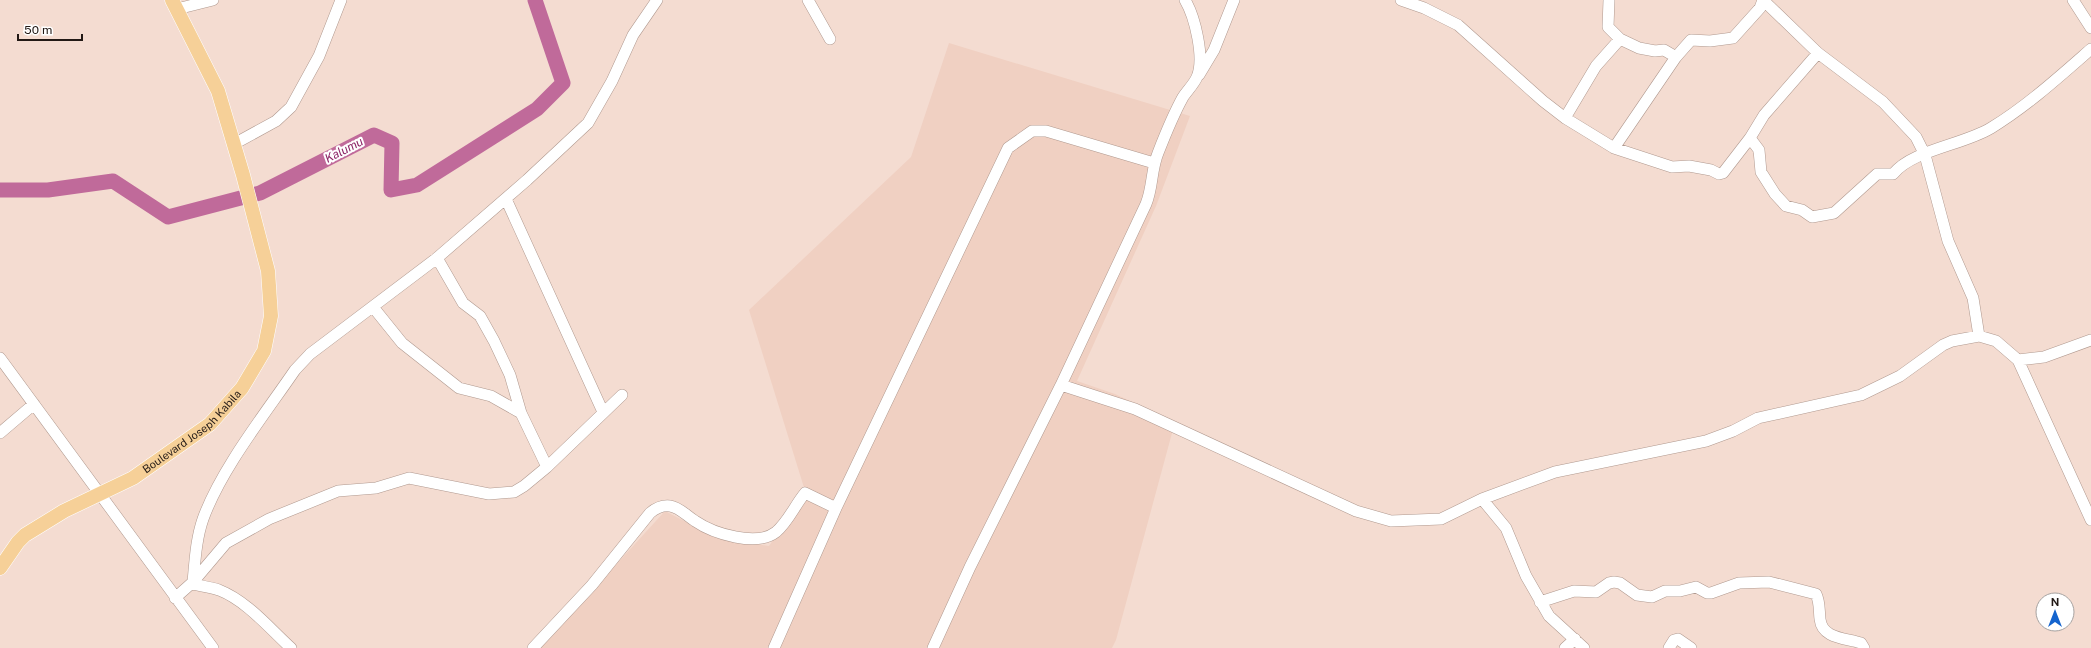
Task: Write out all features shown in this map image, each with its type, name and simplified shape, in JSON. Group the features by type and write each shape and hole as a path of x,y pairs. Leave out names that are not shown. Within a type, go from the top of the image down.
{"main road":[{"name":"Boulevard Joseph Kabila","path":"0,568 18,542 25,535 64,510 133,478 210,424 242,388 264,351 271,316 268,271 243,176 218,91 174,5"}],"street":[{"path":"174,5 213,0"},
{"path":"234,144 276,120 291,107 319,56 341,0"},
{"path":"192,583 198,539 203,519 215,492 232,464 302,362 437,258 506,199 588,123 612,81 633,35 657,0"},
{"path":"808,0 830,39"},
{"path":"1184,0 1195,22 1198,37 1198,77"},
{"path":"933,648 970,567 1061,385 1146,204 1152,185 1154,163 1177,109 1214,50 1234,0"},
{"path":"1401,0 1424,8 1458,25 1535,95 1566,118 1614,148 1672,167 1689,166 1711,170 1719,174 1723,173 1750,138 1764,115 1818,53"},
{"path":"1609,0 1608,27 1620,39 1639,48 1664,50 1676,57"},
{"path":"1614,148 1676,57 1691,40 1710,41 1733,38 1760,8 1763,0 1818,53 1883,102 1916,137 1925,155 1948,241 1973,298 1979,336"},
{"path":"2073,0 2091,28"},
{"path":"1566,118 1598,62 1620,39"},
{"path":"1750,138 1759,150 1761,172 1775,194 1786,206 1802,210 1812,217 1834,214 1876,175 1893,174 1907,161 1992,128 2048,86 2091,48"},
{"path":"774,648 836,508 1008,148 1032,131 1046,131 1154,163"},
{"path":"506,199 603,412"},
{"path":"437,258 463,303 480,316 494,341 510,375 521,413 547,467"},
{"path":"373,307 402,343 459,388 491,396 521,413"},
{"path":"1061,385 1135,409 1340,505 1375,518 1407,522 1441,519 1482,500 1555,472 1706,441 1733,431 1758,418 1861,395 1900,376 1943,345 1968,337 1979,336 1996,341 2018,360 2091,520"},
{"path":"2018,360 2044,357 2091,340"},
{"path":"0,358 213,648"},
{"path":"175,598 192,583 226,543 269,519 338,491 376,488 409,478 489,494 510,493 524,486 547,467 622,395"},
{"path":"0,433 34,404"},
{"path":"533,648 592,585 650,513 659,507 676,507 695,521 711,530 751,539 760,539 776,532 805,493 836,508"},
{"path":"1482,500 1506,528 1526,576 1549,616 1584,648"},
{"path":"1540,602 1574,591 1596,592 1609,583 1614,582 1620,583 1637,595 1652,597 1665,591 1680,591 1696,587 1707,593 1711,593 1744,583 1777,582 1816,594 1819,599 1820,622 1825,631 1833,636 1861,642 1864,648"},
{"path":"192,583 229,595 250,610 291,648"},
{"path":"1565,648 1575,639"},
{"path":"1669,648 1674,640 1678,639 1691,648"}],"shaded area":[{"path":"949,43 1190,116 1156,206 1077,381 1115,394 1175,422 1116,640 1112,648 941,648 936,646 935,648 540,648 665,511 717,538 769,546 806,494 749,310 911,157"}],"waterway":[{"name":"Kalumu","path":"0,190 48,190 113,181 168,217 260,193 374,135 392,143 391,190 417,185 537,109 563,83 535,0"}]}
